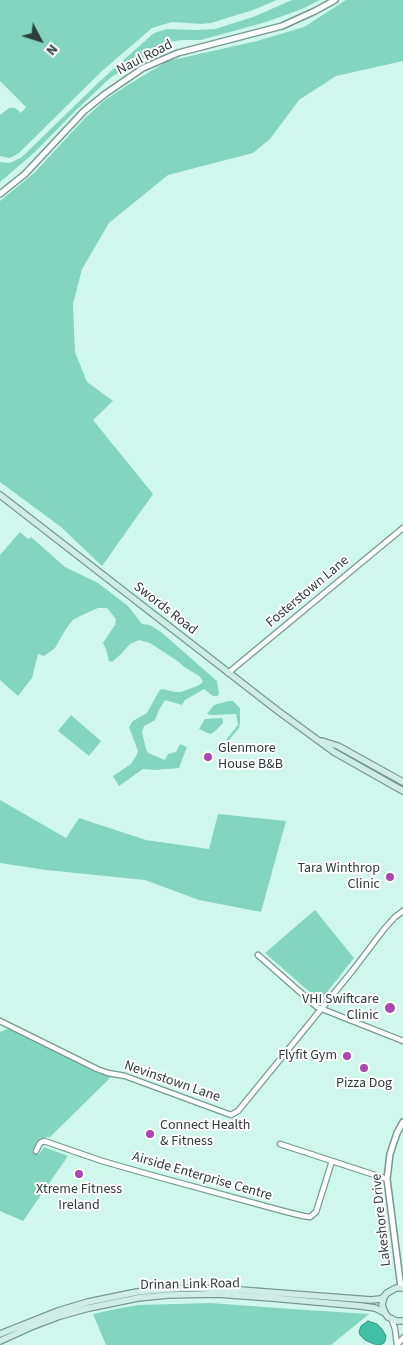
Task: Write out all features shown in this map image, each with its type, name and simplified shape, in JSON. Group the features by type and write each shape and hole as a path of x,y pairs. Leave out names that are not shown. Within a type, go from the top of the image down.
{"main road":[{"name":"Swords Road","path":"0,495 278,711 334,752 403,791"},
{"name":"Swords Road","path":"317,739 338,746 403,782"},
{"name":"Drinan Link Road","path":"0,1334 58,1310 137,1292 192,1288 371,1300 380,1299 391,1290 402,1288"},
{"name":"Drinan Link Road","path":"0,1341 30,1327 89,1308 138,1298 168,1295 217,1294 272,1298 361,1306 375,1308 385,1313"},
{"path":"384,1296 382,1305 385,1313 392,1320 403,1320"}],"street":[{"name":"Naul Road","path":"0,194 25,174 84,111 124,80 144,68 178,53 282,26 335,0"},
{"name":"Fosterstown Lane","path":"228,673 403,528"},
{"name":"Nevinstown Lane","path":"0,1021 97,1069 126,1076 231,1115 238,1111 380,937 385,928 403,911"},
{"path":"258,955 321,1010 403,1041"},
{"name":"Lakeshore Drive","path":"402,1288 387,1178 390,1154 403,1122"},
{"name":"Airside Enterprise Centre","path":"36,1151 40,1143 44,1141 151,1175 283,1212 310,1217 316,1212 332,1161"},
{"path":"280,1144 387,1178"},
{"path":"392,1320 397,1345 403,1338"}],"shaded area":[{"path":"0,0 277,0 253,10 211,23 172,22 152,28 102,71 19,153 9,158 0,156 0,115 9,108 15,108 21,113 26,107 0,81"},
{"path":"292,0 320,0 302,9 266,22 201,40 167,42 159,51 130,65 110,78 35,152 0,182 0,162 10,163 22,157 100,81 154,33 167,29 215,29 253,17"},
{"path":"346,0 403,0 403,61 336,76 299,100 270,139 253,153 168,175 109,223 82,269 73,304 75,352 87,382 113,401 93,420 153,494 102,566 61,527 0,482 0,201 34,173 85,118 105,100 168,61 257,41 304,27"},
{"path":"20,532 28,539 31,537 65,567 98,583 128,606 142,624 150,625 161,632 217,681 219,694 217,696 213,696 204,689 185,700 182,705 165,700 155,720 144,726 142,732 148,753 165,760 168,754 176,752 180,744 187,747 179,768 143,769 119,786 113,776 131,764 136,756 138,751 129,727 133,721 147,713 159,691 162,689 181,692 197,686 203,681 199,676 150,643 139,640 130,644 112,662 109,661 103,643 115,625 116,619 107,608 98,608 73,620 55,648 44,656 38,654 32,678 18,696 0,680 0,555"},
{"path":"233,701 240,708 240,723 239,728 226,744 226,740 238,725 236,714 207,714 214,705"},
{"path":"71,715 101,741 89,756 58,731"},
{"path":"221,718 223,723 210,734 199,729 205,719"},
{"path":"0,800 66,838 79,818 146,840 209,849 218,814 286,821 261,912 199,900 145,880 46,870 0,863"},
{"path":"315,910 354,958 320,1001 265,953"},
{"path":"12,1027 110,1074 111,1077 50,1137 39,1139 32,1151 39,1154 44,1147 68,1156 23,1221 0,1211 0,1032"},
{"path":"211,1303 369,1314 331,1345 106,1345 93,1314 138,1305"},
{"path":"368,1321 377,1324 382,1329 386,1336 384,1343 380,1345 374,1344 365,1340 360,1335 361,1326"}],"place":[{"name":"Glenmore House B&B","path":"208,757"},
{"name":"Tara Winthrop Clinic","path":"390,877"},
{"name":"VHI Swiftcare Clinic","path":"390,1008"},
{"name":"Flyfit Gym","path":"347,1056"},
{"name":"Pizza Dog","path":"364,1068"},
{"name":"Connect Health & Fitness","path":"150,1134"},
{"name":"Xtreme Fitness Ireland","path":"79,1174"}]}
